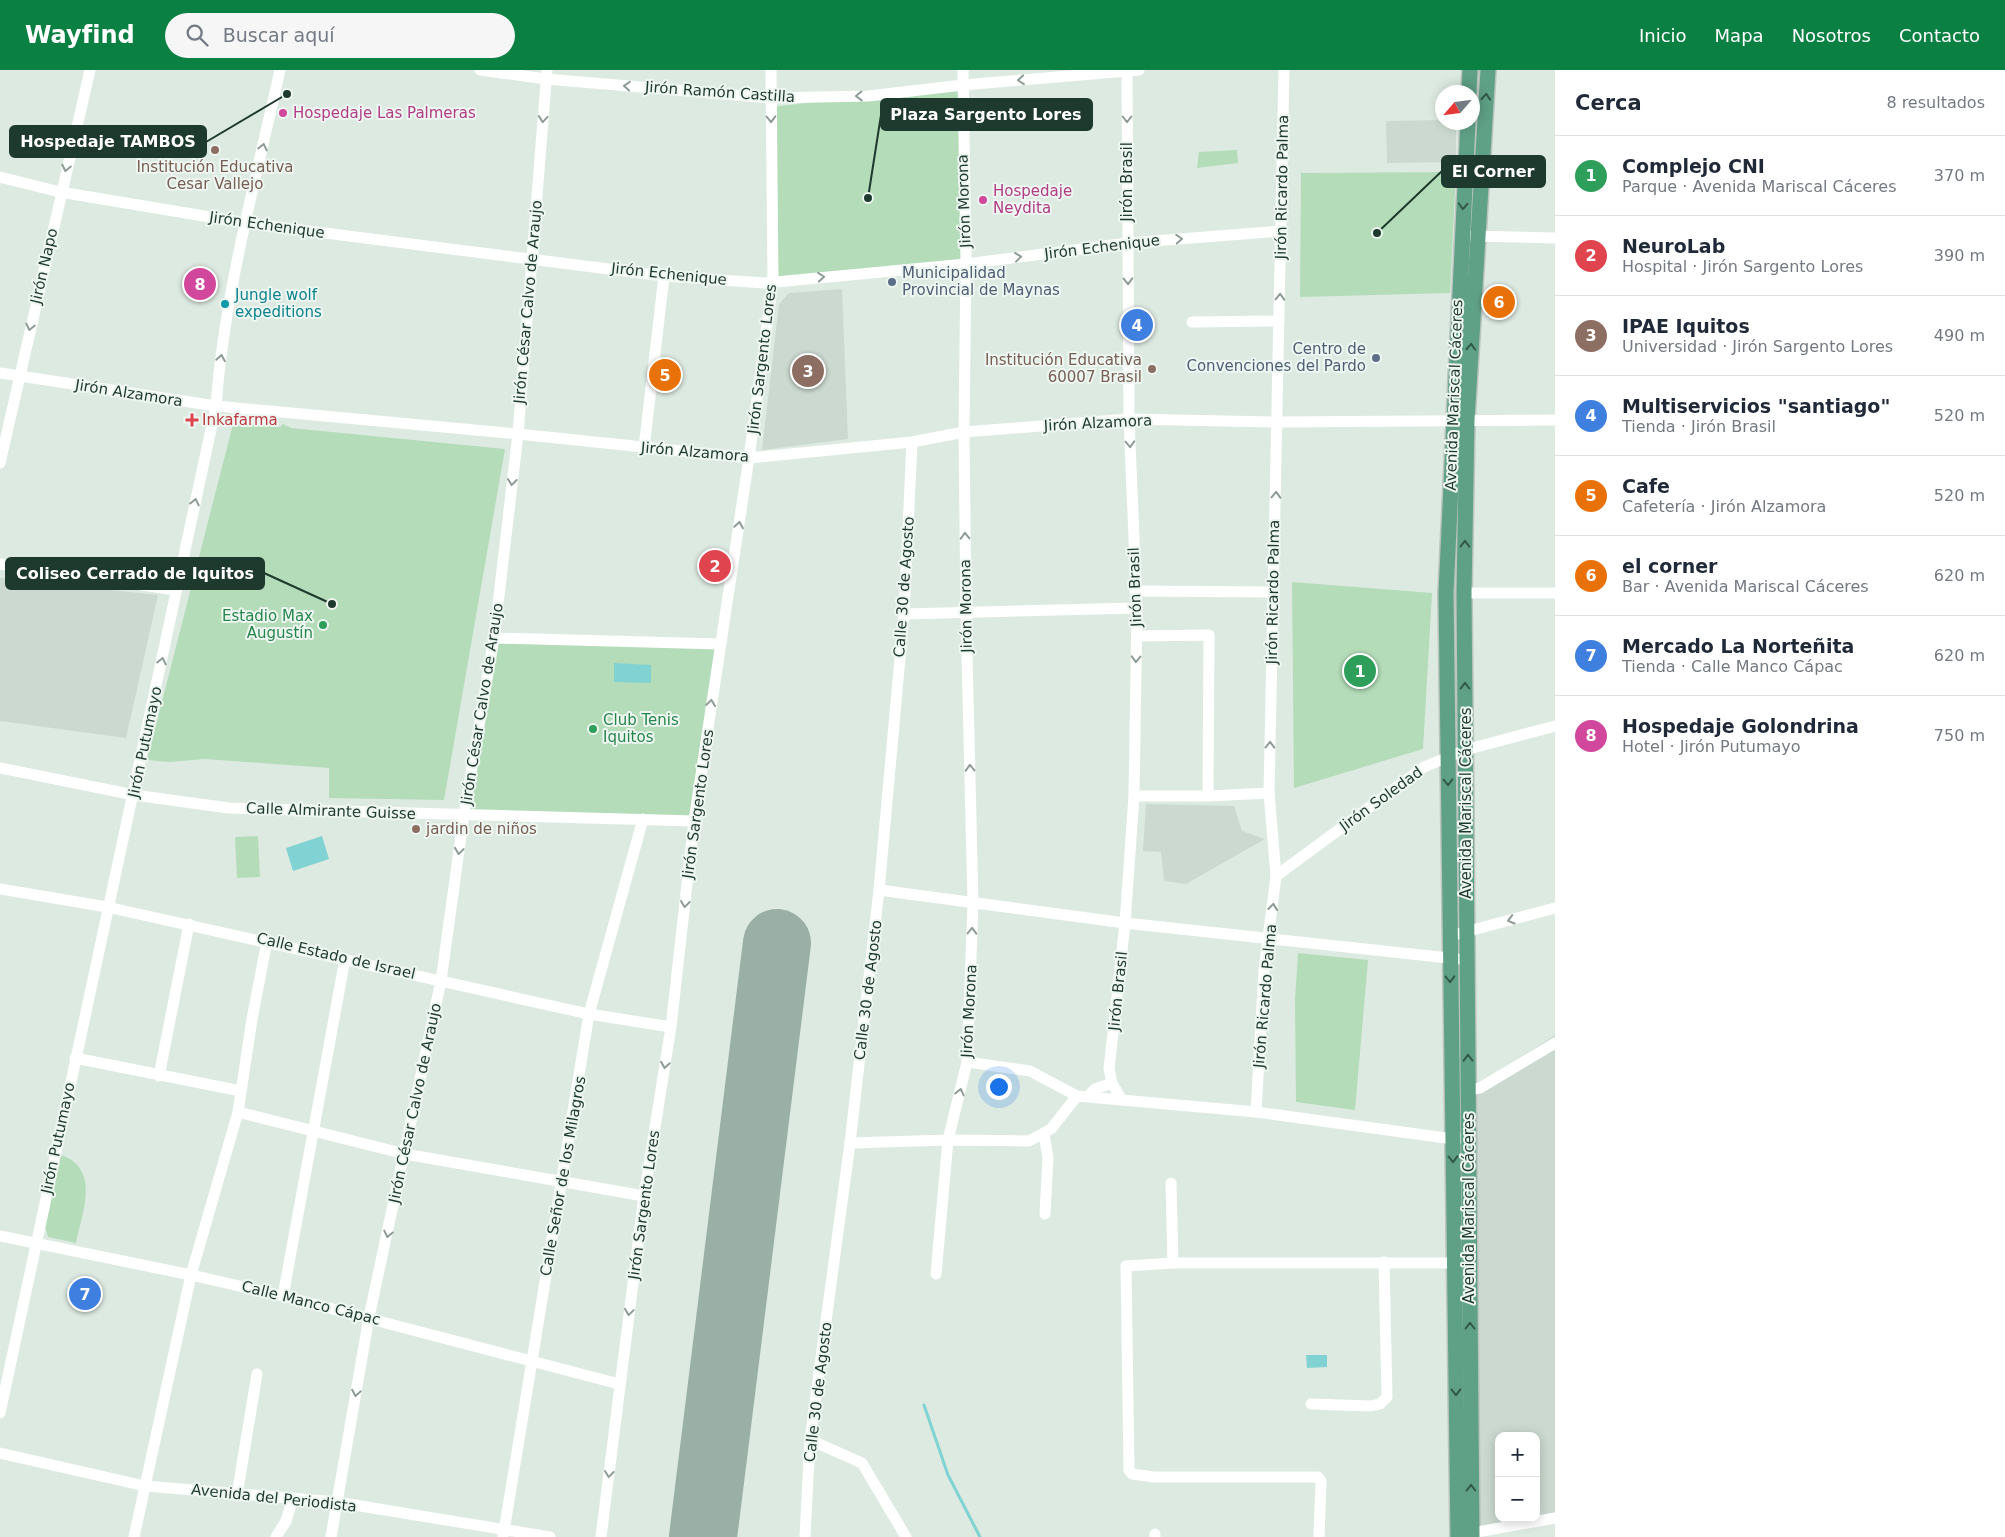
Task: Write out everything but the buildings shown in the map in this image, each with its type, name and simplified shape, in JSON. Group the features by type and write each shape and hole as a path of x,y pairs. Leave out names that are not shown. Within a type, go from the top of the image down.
{"main road":[{"path":"1469,85 1470,70"},
{"name":"Avenida Mariscal Cáceres","path":"1462,1263 1453,1139 1446,593 1477,238 1488,70"},
{"name":"Avenida Mariscal Cáceres","path":"1465,1536 1462,1263 1468,1137 1468,1090 1464,593 1460,420 1462,234 1468,130"}],"street":[{"name":"Jirón Napo","path":"0,463 60,192 90,70"},
{"name":"Jirón Putumayo","path":"0,1413 107,907 134,795 216,406 220,364 246,223 280,70"},
{"name":"Jirón Ramón Castilla","path":"480,70 771,98 868,96 963,85 1139,70"},
{"name":"Jirón Sargento Lores","path":"601,1537 644,1196 670,1028 694,821 749,458 773,281 771,70"},
{"name":"Jirón Morona","path":"936,1274 948,1140 967,1062 973,904 966,612 964,432 966,264 963,70"},
{"name":"Jirón Ricardo Palma","path":"1256,1112 1264,970 1276,876 1269,793 1284,70"},
{"name":"Jirón Brasil","path":"1121,1099 1112,1083 1109,1069 1125,924 1134,796 1137,608 1130,419 1126,71"},
{"name":"Jirón César Calvo de Araujo","path":"330,1537 369,1317 441,981 464,814 494,638 518,434 547,75"},
{"name":"Jirón Echenique","path":"0,177 60,192 246,223 532,257 664,276 765,283 966,264 1128,243 1281,231"},
{"path":"1462,234 1477,238 1555,238"},
{"path":"644,448 664,276"},
{"path":"1192,322 1279,321"},
{"name":"Jirón Alzamora","path":"0,373 216,406 749,458 912,442 964,432 1130,419 1278,422 1555,420"},
{"name":"Calle 30 de Agosto","path":"805,1537 810,1440 850,1143 879,890 904,614 912,442"},
{"path":"0,564 176,590"},
{"path":"1135,591 1273,592"},
{"path":"1464,593 1555,593"},
{"path":"904,614 1137,608"},
{"path":"1136,636 1209,635 1208,796"},
{"path":"494,638 720,644"},
{"name":"Jirón Soledad","path":"1276,876 1424,767 1465,750 1555,726"},
{"name":"Calle Almirante Guisse","path":"0,768 134,795 229,808 694,821"},
{"path":"1134,796 1208,796 1269,793"},
{"name":"Calle Señor de los Milagros","path":"504,1534 589,1014 643,819"},
{"name":"Calle Estado de Israel","path":"0,889 107,907 189,924 589,1014 670,1028"},
{"path":"879,890 1125,924 1467,959"},
{"path":"1450,936 1555,908"},
{"path":"159,1076 189,924"},
{"path":"134,1537 191,1274 238,1112 267,941"},
{"path":"283,1296 312,1130 345,959"},
{"path":"1468,1090 1480,1088 1555,1043"},
{"path":"75,1058 241,1091"},
{"path":"967,1062 1030,1071 1082,1096 1256,1112 1453,1139 1468,1137"},
{"path":"850,1143 948,1140 1029,1141 1051,1129 1082,1096 1112,1083"},
{"path":"238,1112 405,1154 644,1196"},
{"path":"1044,1134 1048,1158 1045,1214"},
{"path":"1170,1183 1173,1263"},
{"name":"Calle Manco Cápac","path":"0,1236 191,1274 369,1317 619,1384"},
{"path":"1311,1404 1371,1406 1380,1404 1387,1396 1384,1262"},
{"path":"1319,1537 1320,1481 1318,1477 1154,1477 1132,1474 1128,1470 1126,1266 1173,1263 1462,1263"},
{"path":"237,1494 258,1374"},
{"path":"810,1440 862,1463 906,1537"},
{"name":"Avenida del Periodista","path":"0,1453 145,1486 336,1502 504,1534 550,1537"},
{"path":"276,1537 286,1521 293,1498"},
{"path":"1465,1536 1555,1518"}],"shaded area":[{"path":"1435,120 1435,130 1456,130 1456,162 1387,163 1386,121"},
{"path":"842,289 848,439 762,450 779,304 789,293"},
{"path":"0,578 158,595 126,738 0,721"},
{"path":"1146,804 1234,806 1242,831 1265,839 1186,884 1164,881 1161,852 1143,851"},
{"path":"1555,1035 1555,1515 1540,1518 1540,1432 1495,1432 1495,1522 1519,1522 1477,1530 1473,1087"}],"green space":[{"path":"963,85 966,264 773,281 771,107"},
{"path":"1237,150 1238,163 1197,168 1199,152"},
{"path":"1456,172 1450,293 1300,297 1301,173"},
{"path":"225,421 280,427 283,424 291,428 505,449 444,800 329,798 329,768 205,759 169,762 147,760 233,424"},
{"path":"1292,582 1432,593 1423,749 1294,788"},
{"name":"Club Tenis Iquitos","path":"494,638 720,644 694,821 464,814"},
{"path":"258,836 260,877 237,878 235,837"},
{"path":"1298,953 1368,960 1355,1110 1296,1102 1295,1000"},
{"path":"59,1154 72,1160 80,1169 85,1180 85,1204 76,1243 48,1237 44,1223"}],"water":[{"path":"614,663 651,665 651,683 614,682"},
{"path":"322,836 329,859 293,871 286,848"},
{"path":"1306,1355 1327,1355 1327,1367 1307,1368"}],"waterway":[{"path":"924,1405 948,1475 980,1537"}],"runway":[{"path":"703,1537 777,943"}],"place":[{"name":"Hospedaje TAMBOS","path":"287,94"},
{"name":"Hospedaje Las Palmeras","path":"283,113"},
{"name":"Institución Educativa Cesar Vallejo","path":"215,150"},
{"name":"Plaza Sargento Lores","path":"868,198"},
{"name":"Hospedaje Neydita","path":"983,200"},
{"name":"El Corner","path":"1377,233"},
{"name":"Municipalidad Provincial de Maynas","path":"892,282"},
{"name":"Hospedaje Golondrina","path":"200,284"},
{"name":"el corner","path":"1499,302"},
{"name":"Jungle wolf expeditions","path":"225,304"},
{"name":"Multiservicios \"santiago\"","path":"1137,325"},
{"name":"Centro de Convenciones del Pardo","path":"1376,358"},
{"name":"Institución Educativa 60007 Brasil","path":"1152,369"},
{"name":"IPAE Iquitos","path":"808,371"},
{"name":"Cafe","path":"665,375"},
{"name":"Inkafarma","path":"192,420"},
{"name":"NeuroLab","path":"715,566"},
{"name":"Coliseo Cerrado de Iquitos","path":"332,604"},
{"name":"Estadio Max Augustín","path":"323,625"},
{"name":"Complejo CNI","path":"1360,671"},
{"name":"Club Tenis Iquitos","path":"593,729"},
{"name":"jardin de niños","path":"416,829"},
{"name":"Mercado La Norteñita","path":"85,1294"}]}
